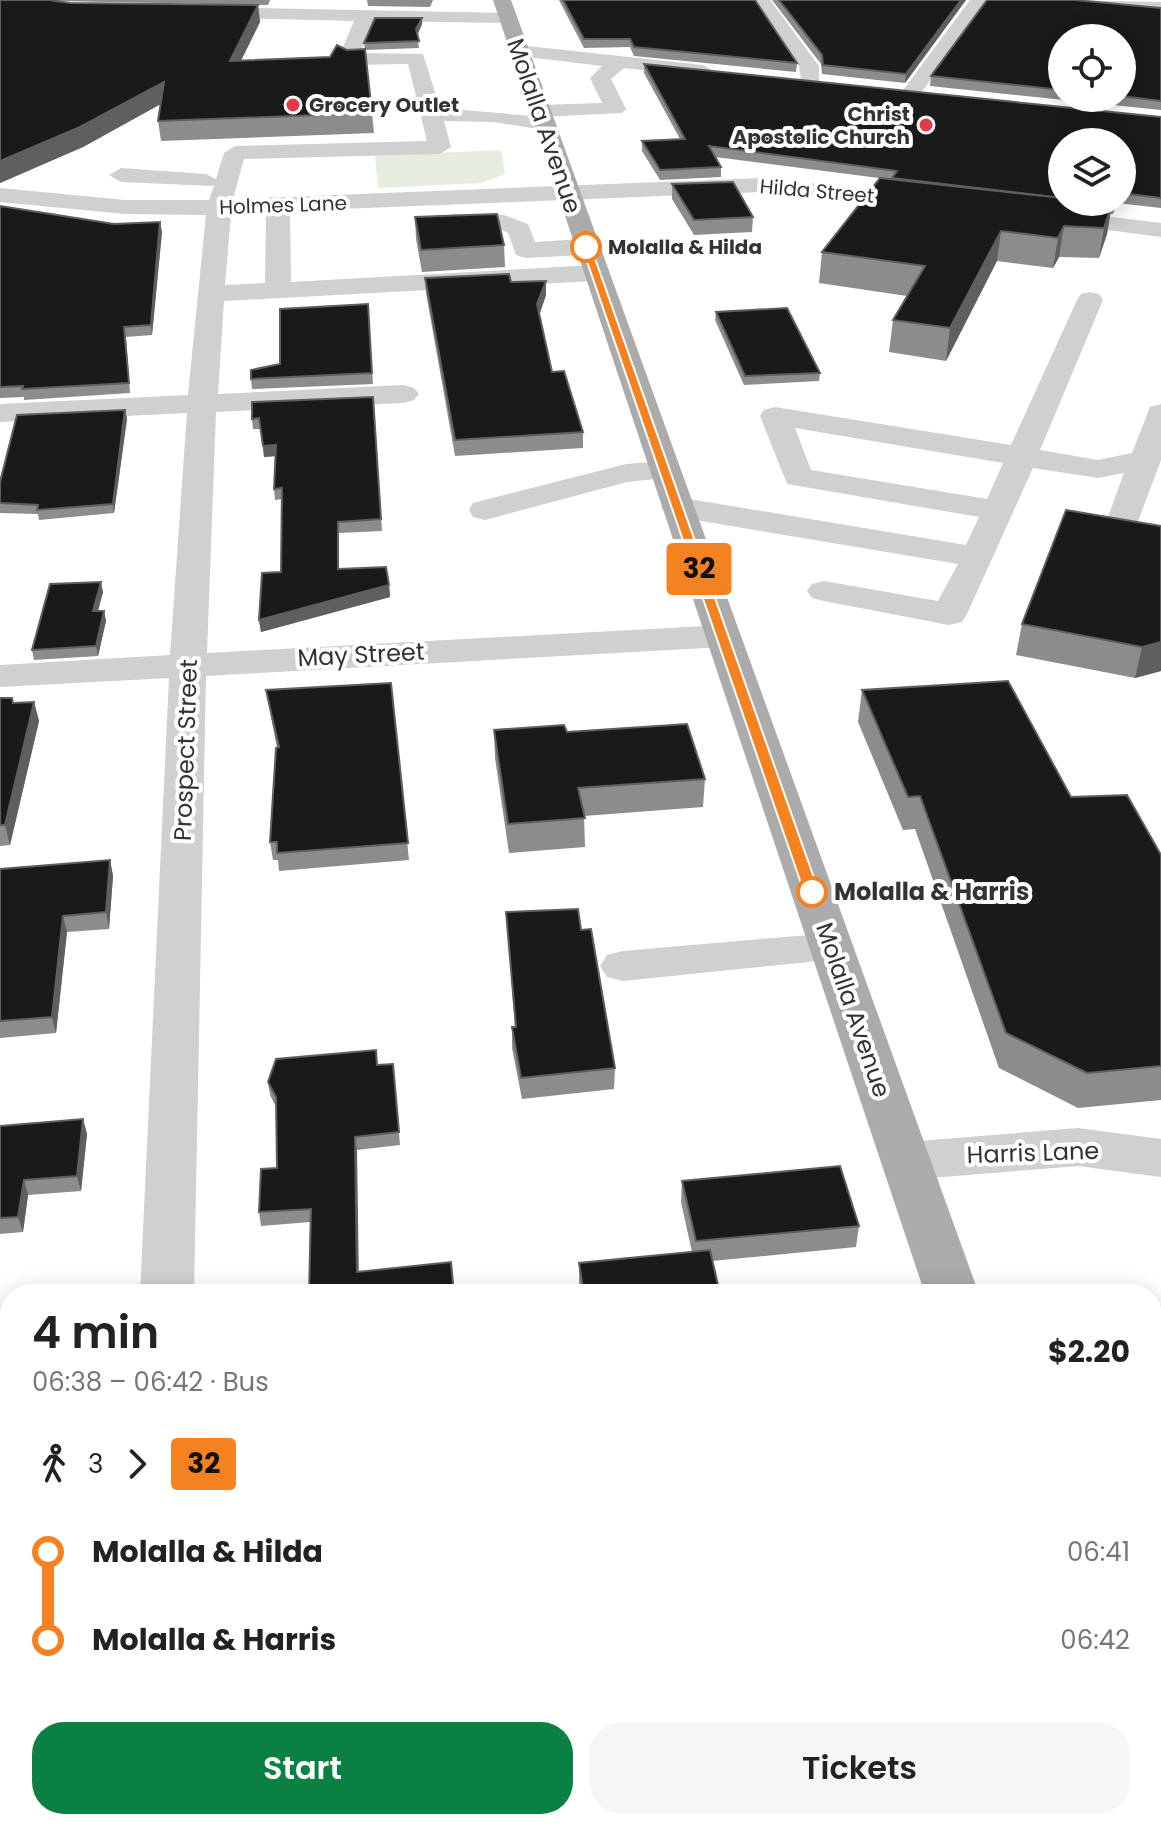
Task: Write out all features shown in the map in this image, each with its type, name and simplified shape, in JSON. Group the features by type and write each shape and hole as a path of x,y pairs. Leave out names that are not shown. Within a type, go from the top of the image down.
{"main road":[{"name":"Molalla Avenue","path":"504,9 949,1284"}],"street":[{"path":"761,0 809,66 808,82"},
{"path":"942,96 904,92 979,0"},
{"path":"1071,0 1161,8"},
{"path":"181,13 366,15 504,9"},
{"path":"225,181 235,153 440,147 416,58 348,59 366,15"},
{"path":"643,65 653,49 693,50"},
{"path":"518,51 731,74"},
{"path":"600,78 620,62"},
{"path":"431,114 493,116 615,109 600,78"},
{"path":"600,78 680,81"},
{"path":"431,114 495,106 539,111"},
{"path":"365,149 365,174"},
{"path":"635,164 649,190"},
{"path":"121,175 186,181 256,179"},
{"name":"Hilda Street","path":"567,193 649,190 755,176 955,205"},
{"name":"Prospect Street","path":"167,1284 188,665 202,404 219,208 225,181"},
{"name":"Holmes Lane","path":"0,195 125,207 219,208 278,218 567,193"},
{"path":"1017,213 1161,230"},
{"path":"278,291 278,218 308,228"},
{"path":"353,226 488,220 519,229 525,250 591,260"},
{"path":"212,294 278,291 591,260"},
{"path":"824,591 949,614 978,557 1090,300"},
{"path":"0,413 404,394"},
{"path":"1119,533 1161,413"},
{"path":"998,511 798,477 775,416 1098,469 1146,459"},
{"path":"485,510 626,473 671,488 978,557"},
{"name":"May Street","path":"0,676 723,636"},
{"path":"623,966 832,948"},
{"name":"Harris Lane","path":"906,1161 1078,1147 1161,1158"}],"shaded area":[{"path":"501,150 505,174 481,183 378,188 375,156"}],"building":[{"path":"0,0 258,5 230,61 330,57 337,45 347,50 365,49 372,113 158,121 164,82 80,127 0,161"},
{"path":"563,0 755,0 797,63 634,47 630,39 584,39"},
{"path":"779,0 961,0 906,74 823,65 822,55"},
{"path":"987,0 1075,0 1161,8 1161,101 1136,98 1136,24 1048,24 1048,89 931,76"},
{"path":"375,18 422,18 416,29 419,41 364,43"},
{"path":"644,64 1048,105 1048,112 1112,112 1161,117 1161,198 1136,195 1136,128 1048,128 1048,196 892,178 897,171 709,146 721,167 660,170 642,141 685,139"},
{"path":"880,178 1048,196 1048,216 1108,216 1104,228 1064,226 1058,238 1001,231 950,328 893,320 925,266 822,252"},
{"path":"733,182 753,217 694,220 672,184"},
{"path":"0,206 114,224 160,222 151,325 124,327 129,383 22,389 23,386 0,387"},
{"path":"497,214 504,245 421,250 415,217"},
{"path":"509,274 511,282 546,281 537,304 552,372 564,371 583,432 455,440 425,278"},
{"path":"368,304 372,373 251,379 251,370 280,364 280,309"},
{"path":"787,308 820,373 745,376 716,312"},
{"path":"373,397 381,519 338,522 338,569 386,567 389,585 259,620 262,573 281,572 282,488 274,489 276,445 263,446 259,418 252,419 252,402"},
{"path":"125,410 113,504 37,510 38,505 0,503 0,482 17,415"},
{"path":"1066,510 1161,526 1161,642 1142,647 1022,624"},
{"path":"101,582 93,611 104,611 96,646 32,650 50,584"},
{"path":"1008,681 1071,797 1127,795 1161,855 1161,1066 1087,1073 1006,1033 920,796 908,797 862,690"},
{"path":"391,683 408,843 277,853 277,842 270,842 276,748 279,747 266,690"},
{"path":"0,698 12,698 13,703 34,702 5,825 0,825"},
{"path":"687,724 705,779 578,788 585,818 508,824 494,730 564,725 567,732"},
{"path":"110,860 106,912 63,916 52,1017 0,1021 0,869"},
{"path":"578,909 581,930 591,929 615,1068 521,1078 512,1027 516,1027 506,912"},
{"path":"376,1050 377,1065 393,1064 399,1132 355,1137 357,1272 451,1262 453,1284 309,1284 311,1209 259,1212 261,1169 277,1168 276,1097 268,1082 276,1059"},
{"path":"83,1119 77,1176 24,1180 18,1217 0,1218 0,1126"},
{"path":"840,1166 859,1226 696,1241 682,1181"},
{"path":"710,1250 718,1284 582,1284 579,1263"}],"bus line":[{"name":"32","path":"586,247 812,892"}],"place":[{"name":"Grocery Outlet","path":"293,105"},
{"name":"Christ Apostolic Church","path":"926,125"},
{"name":"Molalla & Hilda","path":"586,247"},
{"name":"Molalla & Harris","path":"812,892"}]}
